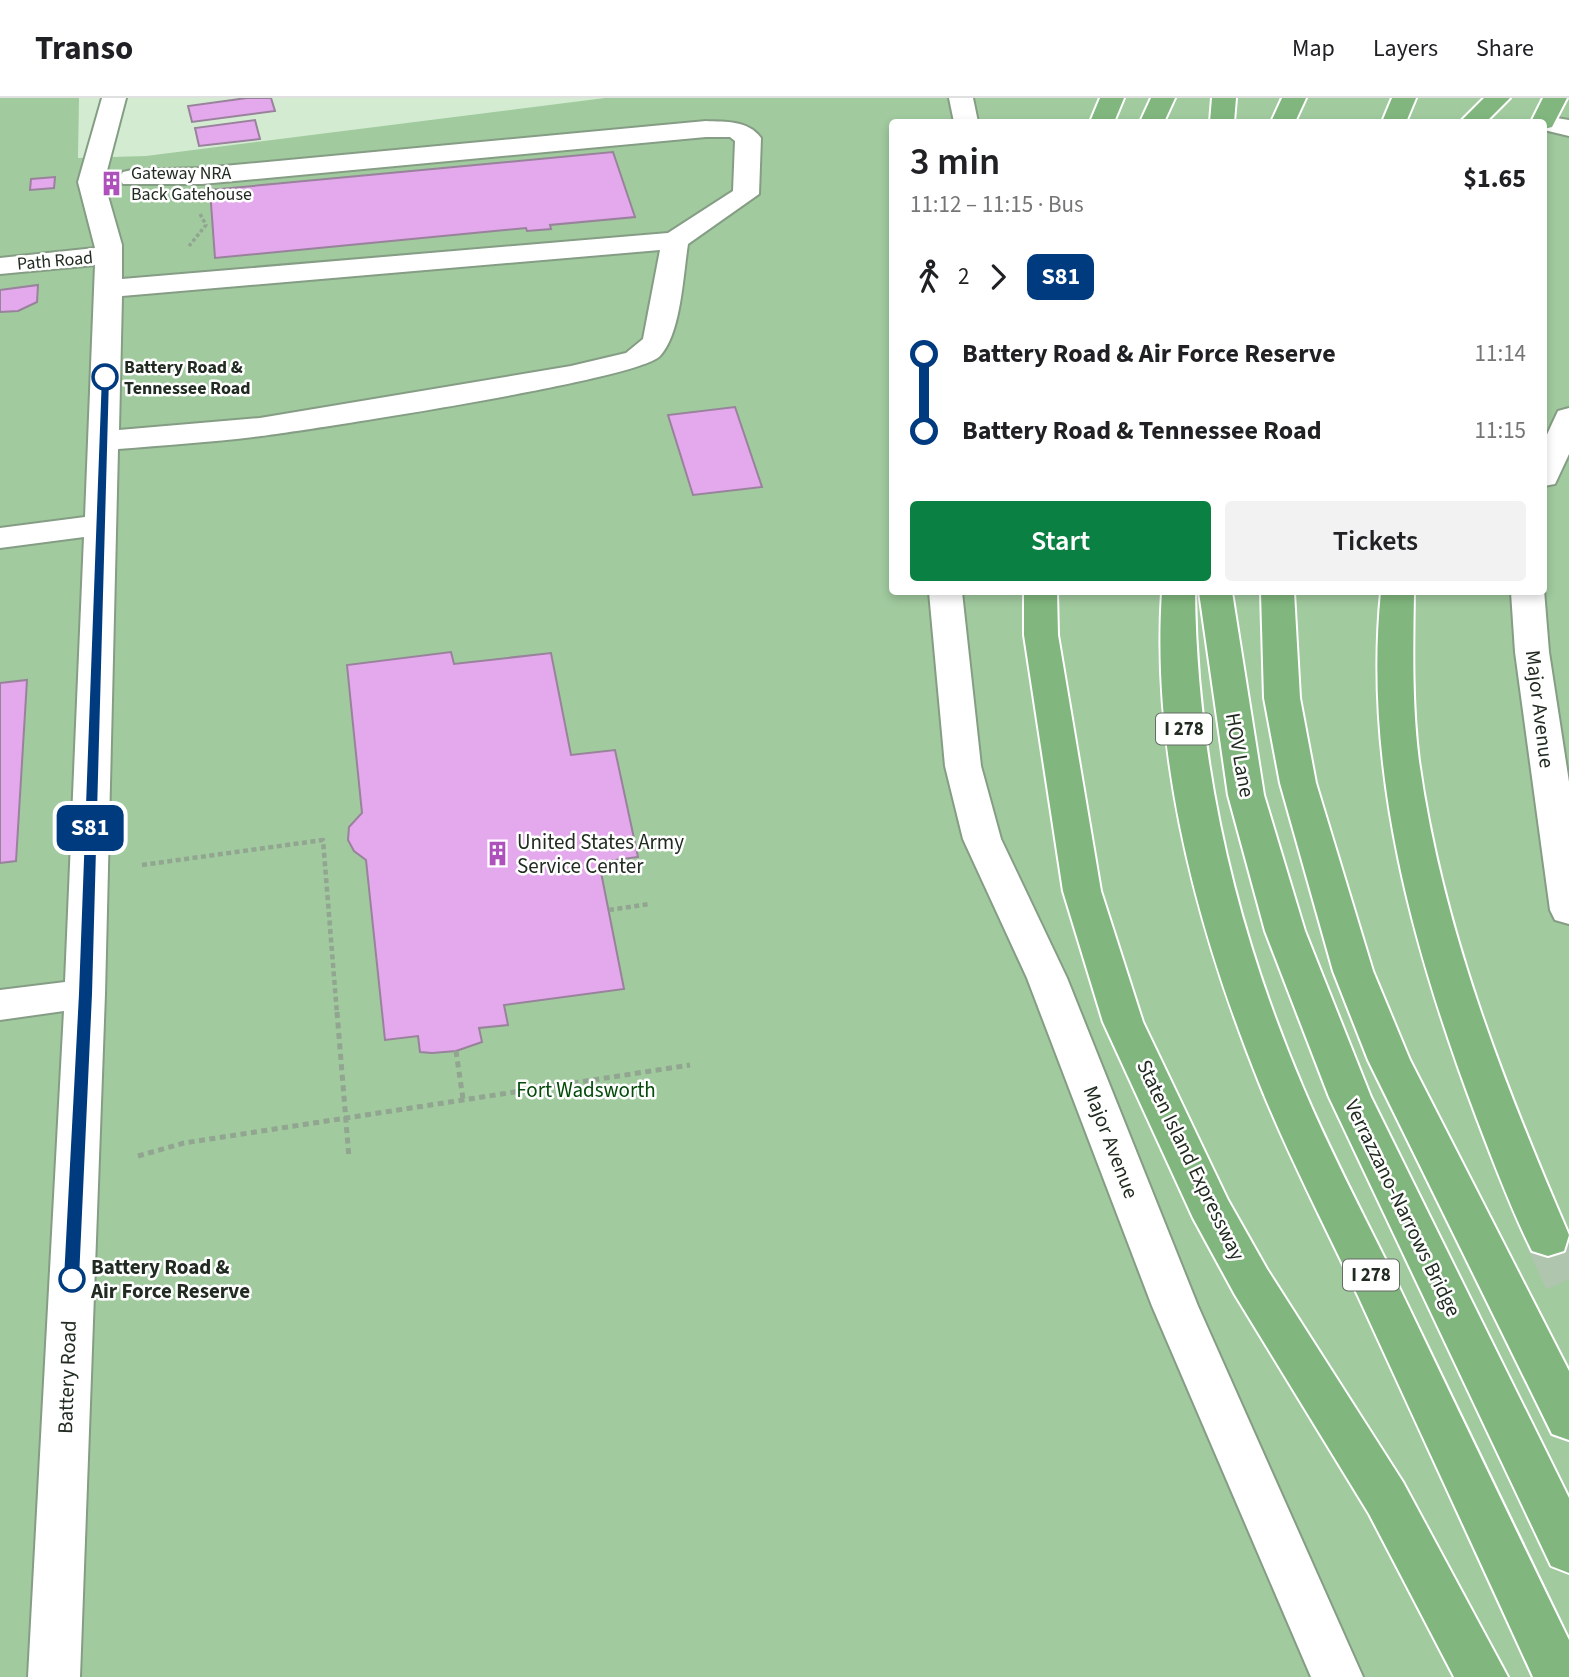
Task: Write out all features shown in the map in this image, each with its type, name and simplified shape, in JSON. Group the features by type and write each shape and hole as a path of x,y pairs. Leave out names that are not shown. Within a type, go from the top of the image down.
{"highway":[{"path":"1103,119 1112,98"},
{"path":"1153,119 1163,98"},
{"path":"1222,119 1224,98"},
{"path":"1284,119 1294,98"},
{"path":"1395,119 1404,98"},
{"path":"1475,119 1498,98"},
{"path":"1545,119 1555,98"},
{"name":"Staten Island Expressway","path":"1040,595 1041,635 1082,891 1123,1022 1209,1206 1251,1282 1386,1499 1482,1677"},
{"name":"I 278","path":"1178,595 1177,640 1186,752 1208,864 1240,972 1282,1085 1560,1677"},
{"name":"HOV Lane","path":"1217,595 1227,654 1233,724 1261,856"},
{"path":"1227,654 1243,595"},
{"path":"1277,595 1282,698 1298,783 1315,849 1353,971 1389,1060 1569,1419"},
{"path":"1397,595 1394,681 1396,735 1413,844 1438,944 1476,1062 1548,1238"},
{"name":"Verrazzano-Narrows Bridge","path":"1261,856 1285,931 1350,1097 1569,1550"}],"street":[{"path":"961,98 964,119"},
{"path":"109,247 128,177 114,108"},
{"name":"Battery Road","path":"54,1677 85,994 108,289 109,247 91,183 94,161 114,108"},
{"path":"1547,124 1569,128"},
{"path":"108,289 676,241 746,194 748,138 743,133 723,128 180,178 128,177"},
{"path":"103,441 260,427 571,375 636,359 648,352 657,340 676,241"},
{"name":"Path Road","path":"0,266 109,247"},
{"path":"1547,470 1569,417"},
{"path":"0,538 100,524"},
{"name":"Major Avenue","path":"945,595 963,766 982,839 1047,978 1175,1306 1337,1677"},
{"name":"Major Avenue","path":"1528,595 1532,652 1569,910"},
{"path":"0,1005 85,994"}],"path":[{"path":"185,250 206,225 204,217 192,205"},
{"path":"142,865 323,840 349,1158"},
{"path":"609,910 649,904"},
{"path":"456,1051 463,1099"},
{"path":"138,1156 184,1143 690,1065"}],"green space":[{"name":"Fort Wadsworth","path":"0,98 79,98 78,158 146,156 605,98 1569,98 1569,1677 0,1677"}],"building":[{"path":"247,98 271,98 275,111 192,122 188,106"},
{"path":"255,120 260,139 199,146 195,128"},
{"path":"613,152 635,217 550,225 551,229 527,231 526,228 215,258 210,190"},
{"path":"55,177 54,188 30,190 31,179"},
{"path":"38,285 37,302 18,311 0,312 0,290"},
{"path":"735,407 762,487 693,495 668,415"},
{"name":"United States Army Service Center","path":"451,652 454,664 551,653 571,755 615,750 638,857 599,862 624,989 504,1005 508,1025 479,1028 482,1042 456,1051 432,1053 420,1052 418,1036 385,1040 366,860 354,851 348,840 349,827 362,813 347,665"},
{"path":"27,680 16,861 0,863 0,683"}],"tunnel":[{"path":"1548,1238 1569,1284"}],"bus line":[{"name":"S81","path":"72,1279 85,994 105,377"}],"place":[{"name":"Gateway NRA Back Gatehouse","path":"111,183"},
{"name":"Battery Road & Tennessee Road","path":"105,377"},
{"name":"United States Army Service Center","path":"497,854"},
{"name":"Battery Road & Air Force Reserve","path":"72,1279"}]}
